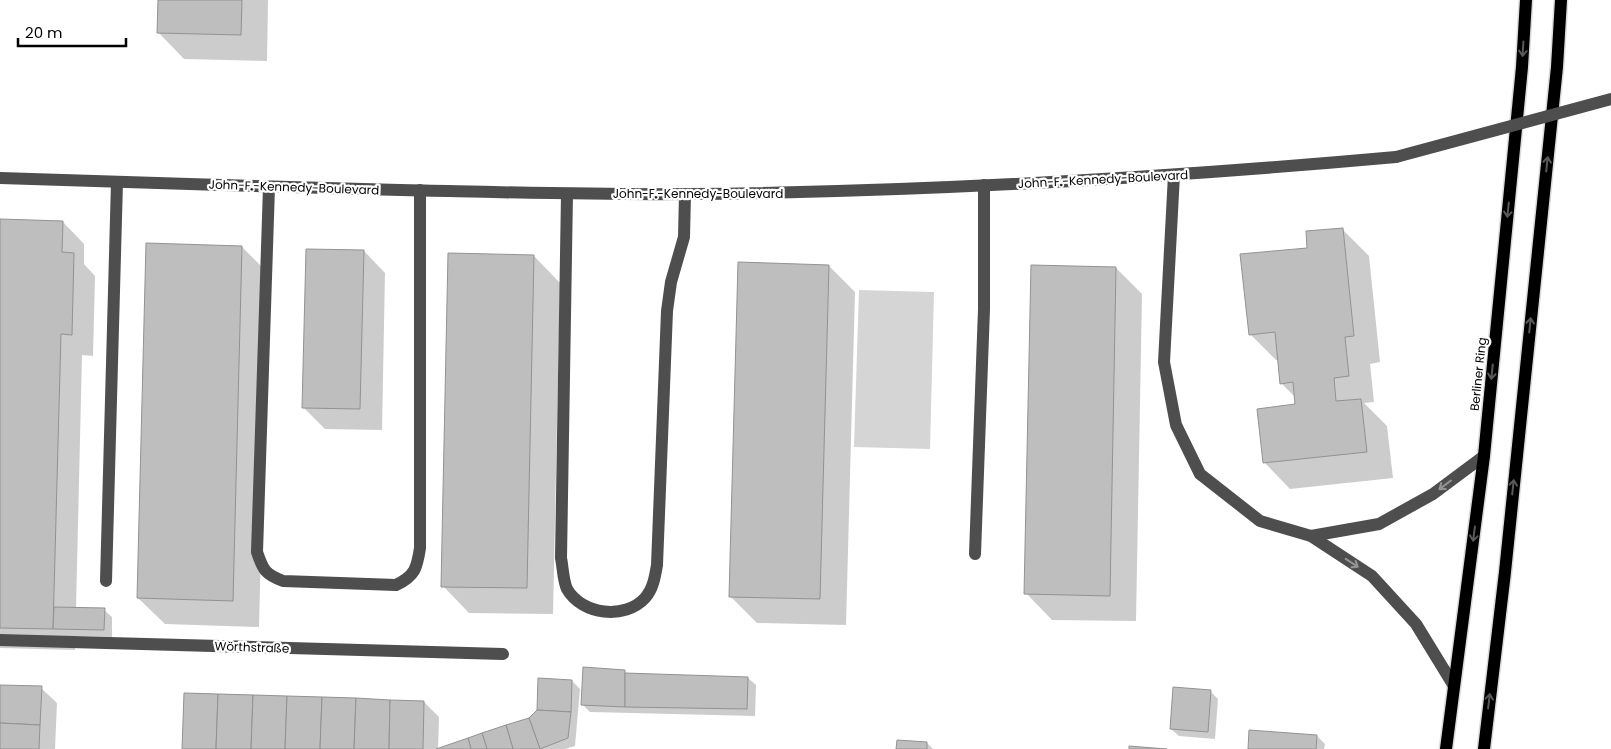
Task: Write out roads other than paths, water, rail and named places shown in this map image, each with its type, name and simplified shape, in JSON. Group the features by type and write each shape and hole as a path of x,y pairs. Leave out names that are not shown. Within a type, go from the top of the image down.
{"main road":[{"name":"Berliner Ring","path":"1446,749 1484,456 1522,67 1526,0"},
{"path":"1484,749 1555,86 1561,0"}],"street":[{"name":"John-F.-Kennedy-Boulevard","path":"0,178 567,194 804,192 984,185 1174,175 1396,157 1611,99"},
{"path":"1174,175 1164,362 1176,425 1200,474 1260,521 1311,536 1372,576 1416,624 1454,686"},
{"path":"106,581 117,182"},
{"path":"975,554 984,308 984,185"},
{"path":"269,186 257,552 263,568 270,576 283,581 396,585 408,580 417,566 420,548 420,190"},
{"path":"567,194 562,567 567,588 578,603 593,610 614,611 631,609 645,598 654,583 657,556 667,311 671,282 684,237 685,194"},
{"path":"1311,536 1379,524 1433,494 1484,456"},
{"name":"Wörthstraße","path":"0,640 503,654"}]}
